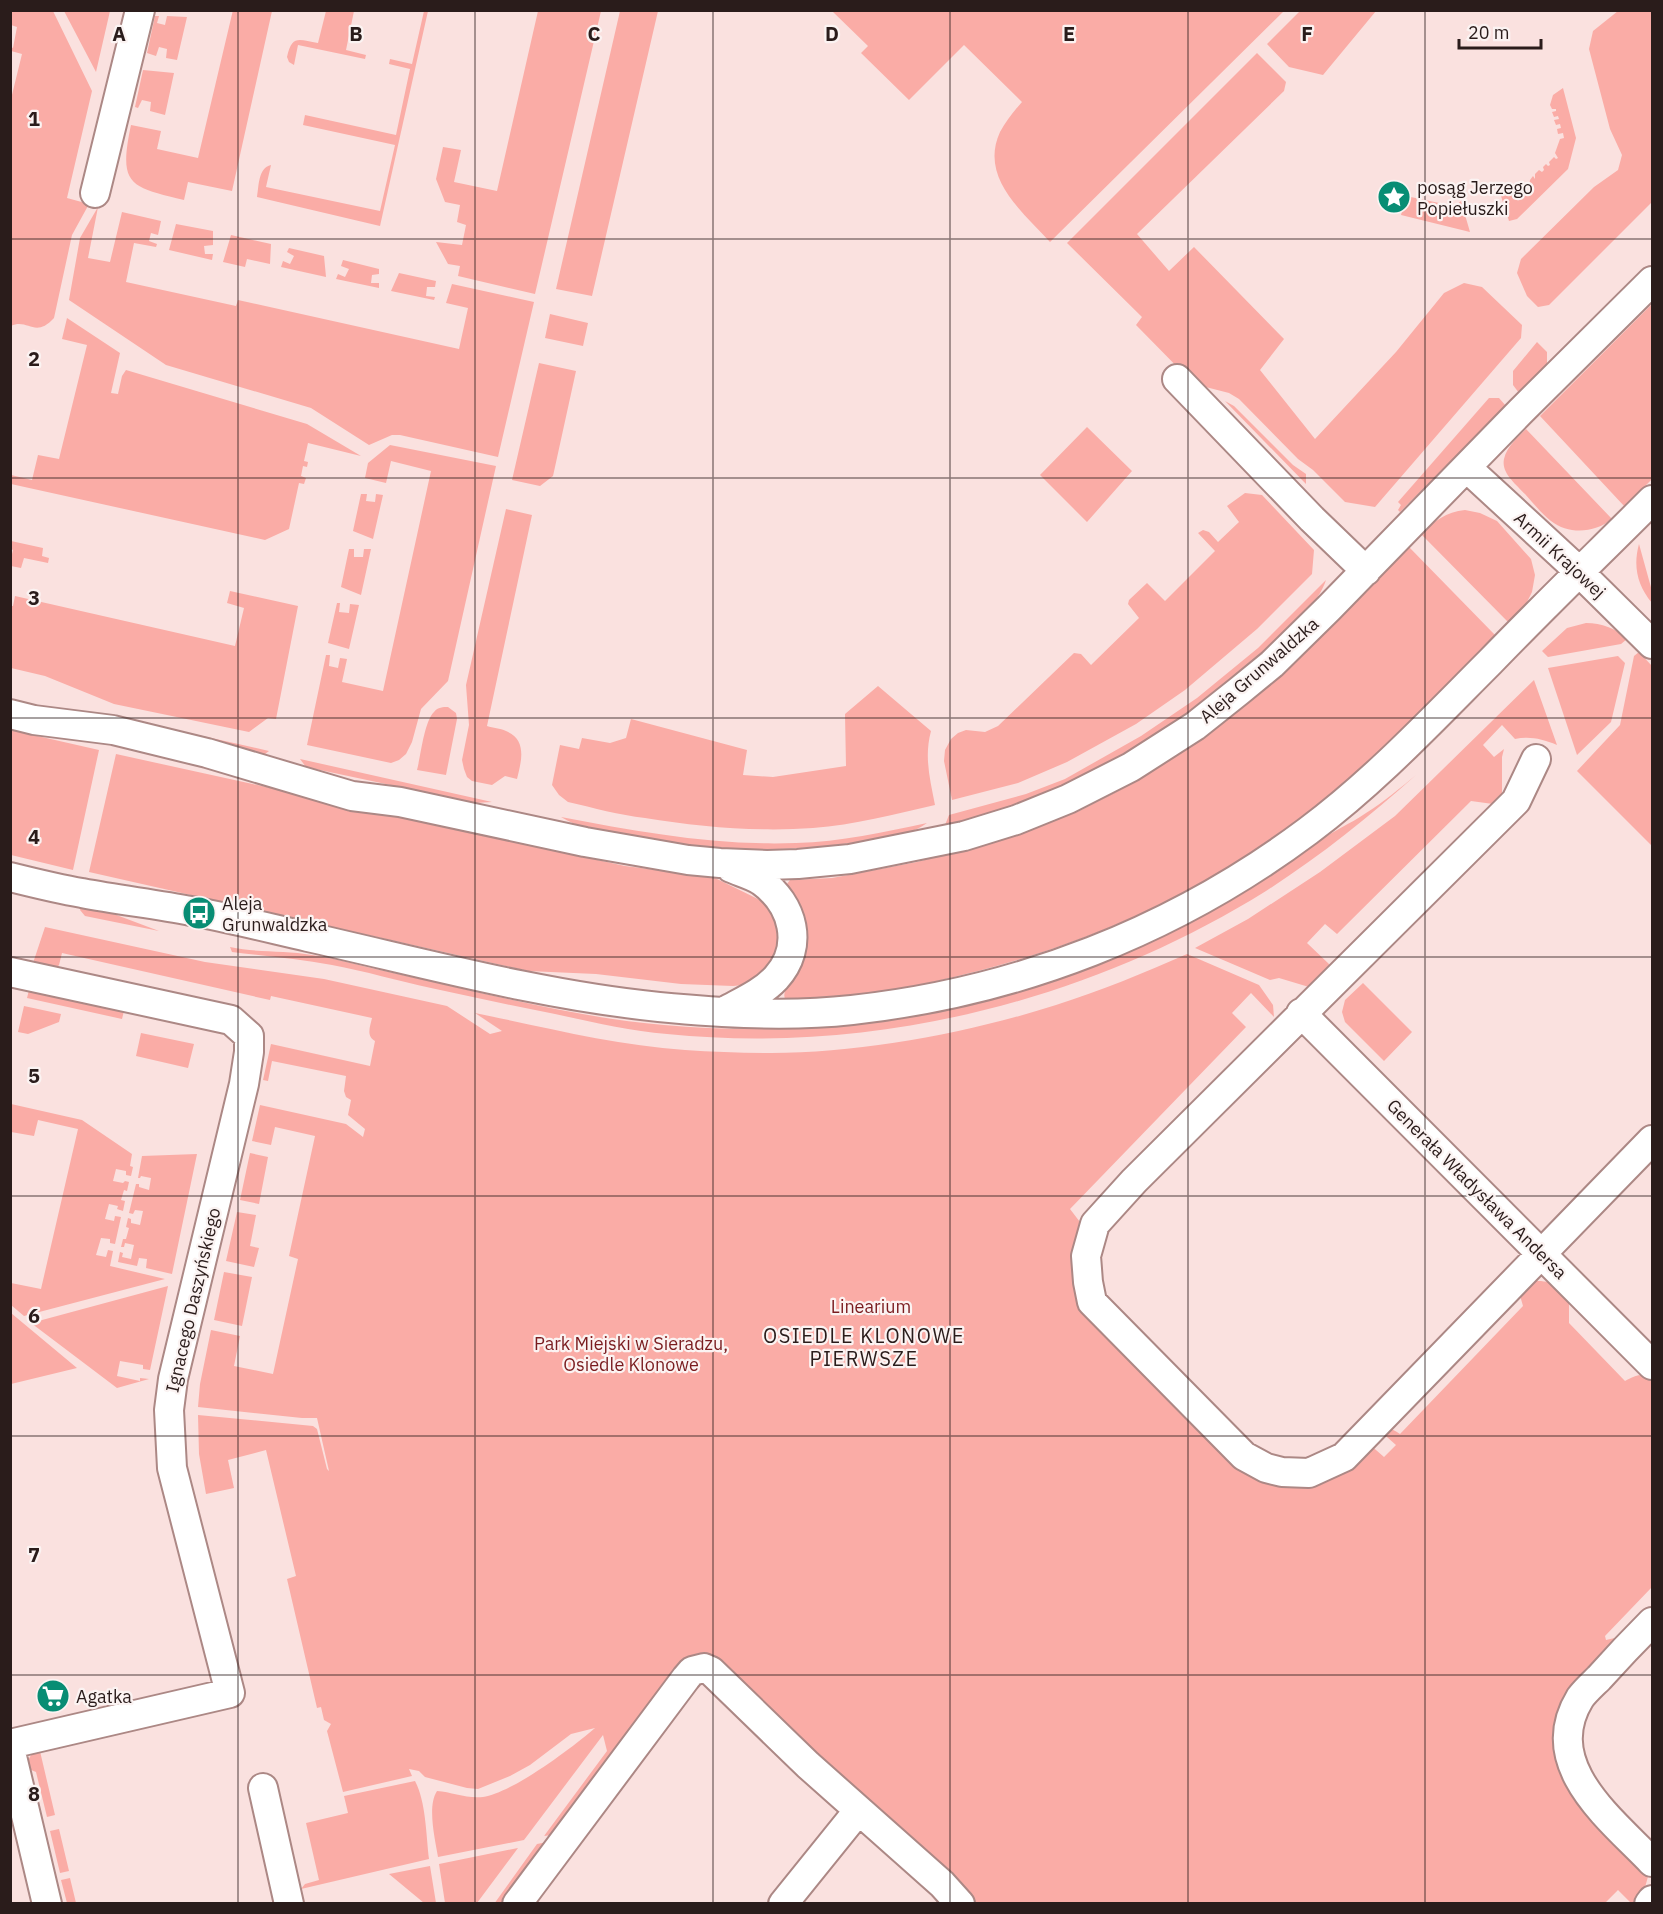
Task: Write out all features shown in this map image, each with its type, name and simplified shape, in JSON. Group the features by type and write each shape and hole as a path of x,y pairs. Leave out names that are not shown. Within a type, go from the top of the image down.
{"street":[{"path":"95,193 140,10"},
{"name":"Aleja Grunwaldzka","path":"10,714 34,720 114,730 207,753 352,796 400,801 650,854 720,863 767,865 850,859 964,836 1016,820 1068,799 1131,767 1195,726 1272,664 1521,411 1653,281"},
{"path":"1177,379 1312,519 1366,571"},
{"name":"Armii Krajowej","path":"1467,468 1580,572 1653,644"},
{"path":"12,882 199,913 529,987 656,1006 789,1013 850,1010 923,999 990,984 1043,970 1117,942 1197,903 1259,865 1309,830 1354,795 1391,761 1653,500"},
{"path":"1536,759 1516,801 1134,1180 1095,1224 1086,1256 1092,1302 1244,1456 1266,1468 1282,1472 1309,1473 1344,1456 1653,1140"},
{"name":"Aleja Grunwaldzka","path":"720,863 759,879 785,906 792,923 789,953 778,976 765,988 723,1011"},
{"name":"Ignacego Daszyńskiego","path":"10,972 231,1020 249,1035 244,1084 173,1379 169,1410 172,1468 230,1693 10,1746"},
{"name":"Generała Władysława Andersa","path":"1301,1013 1653,1365"},
{"path":"1653,1622 1581,1697 1572,1716 1568,1737 1571,1762 1577,1778 1591,1797 1653,1862"},
{"path":"517,1904 686,1678 692,1671 699,1668 711,1671 807,1765 934,1876 960,1904"},
{"path":"10,1746 48,1904"},
{"path":"263,1788 289,1904"},
{"path":"783,1904 858,1811"},
{"path":"1649,1904 1653,1900"}],"green space":[{"path":"233,10 272,11 232,191 188,182 184,200 140,187 132,180 126,161 131,125 161,131 157,149 198,158"},
{"path":"1301,10 1376,11 1323,75 1289,67 1267,44"},
{"path":"11,11 53,11 92,91 67,198 89,204 72,235 54,318 37,328 22,324 11,326 10,103 22,54 11,51 17,27 11,25"},
{"path":"64,11 110,11 96,72"},
{"path":"326,11 354,11 346,50 366,55 365,59 298,45 294,65 289,62 287,57 289,50 297,40 318,43"},
{"path":"424,11 428,11 380,226 257,197 261,174 271,165 266,187 380,211 395,145 303,125 305,115 396,135 410,69 389,64 390,59 412,64"},
{"path":"538,11 601,11 535,294 458,276 460,266 448,264 436,242 462,245 466,225 457,222 460,205 445,202 436,179 443,147 461,150 454,182 497,191"},
{"path":"620,11 658,11 592,296 556,289"},
{"path":"832,11 1284,11 1050,242 1007,193 999,179 995,164 995,149 1000,132 1022,102 964,45 909,100 861,53 868,46"},
{"path":"1618,11 1652,11 1652,202 1549,305 1538,307 1527,296 1517,273 1521,259 1594,187 1618,170 1622,155 1610,129 1589,49 1593,31"},
{"path":"155,16 159,16 157,23 165,25 167,16 187,17 177,60 166,58 167,49 159,47 156,56 147,53"},
{"path":"1257,53 1286,82 1284,91 1137,234 1169,271 1194,247 1284,339 1260,370 1315,439 1396,352 1444,293 1464,283 1482,287 1522,325 1521,338 1375,507 1345,502 1313,470 1298,459 1239,399 1229,393 1194,384 1136,325 1142,317 1067,243"},
{"path":"143,70 174,73 165,115 150,111 151,102 142,100 138,108 135,107"},
{"path":"1563,88 1576,138 1568,169 1517,219 1509,221 1501,196 1510,189 1528,192 1533,176 1535,179 1535,174 1539,170 1542,172 1543,167 1546,164 1550,165 1549,162 1554,157 1558,158 1555,153 1560,139 1564,138 1563,133 1558,134 1557,129 1561,128 1560,124 1556,125 1554,120 1559,119 1558,116 1554,117 1552,112 1556,109 1552,109 1550,105 1553,95"},
{"path":"1406,196 1439,203 1448,213 1461,201 1470,232 1401,215"},
{"path":"98,207 88,258 110,262 122,212 161,221 158,235 151,233 149,241 157,244 156,247 134,243 126,282 236,306 238,300 459,349 468,308 446,303 452,284 534,302 498,457 400,435 392,435 369,445 311,408 166,365 69,300 80,238"},
{"path":"176,224 213,231 213,245 204,246 205,254 213,254 212,260 169,250"},
{"path":"231,235 271,244 270,264 247,259 245,267 223,262"},
{"path":"289,248 324,256 326,277 281,267 283,261 290,264 294,256 287,252"},
{"path":"343,260 379,269 379,274 372,275 371,283 379,283 379,288 336,279 338,274 345,277 349,269 341,266"},
{"path":"399,273 436,281 435,287 427,287 426,296 435,297 434,300 391,291"},
{"path":"1652,304 1652,479 1625,507 1540,416"},
{"path":"550,314 588,323 583,346 545,338"},
{"path":"67,318 120,353 111,393 118,394 122,376 126,370 307,424 361,456 308,443 304,461 308,462 307,467 303,466 301,476 306,478 304,484 299,483 289,529 265,540 11,484 11,475 32,480 38,455 59,459 87,345 62,339"},
{"path":"1537,342 1547,352 1547,367 1519,393 1513,385 1513,371"},
{"path":"539,363 576,371 553,476 540,486 512,480"},
{"path":"1489,398 1499,398 1506,406 1400,512 1398,510 1401,505 1398,502"},
{"path":"1225,401 1234,406 1293,465 1306,474 1306,484"},
{"path":"1087,427 1132,471 1087,522 1040,475"},
{"path":"1526,429 1612,519 1598,527 1574,530 1558,526 1540,511 1510,478 1504,464 1504,459 1513,442"},
{"path":"390,445 496,466 448,681 421,709 412,742 406,754 391,763 307,745 326,655 330,655 329,666 338,668 340,658 347,659 342,682 383,691 431,471 391,461 386,483 365,478 368,463"},
{"path":"1245,493 1262,495 1314,550 1312,574 1257,629 1185,690 1136,724 1067,762 1018,783 952,800 944,761 945,750 951,739 966,730 985,732 998,726 1074,653 1081,654 1091,665 1139,618 1128,604 1129,600 1147,583 1165,601 1215,551 1198,533 1203,530 1209,532 1218,542 1239,522 1227,506"},
{"path":"361,494 367,494 366,501 375,502 376,494 383,495 373,539 353,531"},
{"path":"506,509 532,515 487,726 513,735 520,746 521,759 517,779 505,776 492,785 472,781 467,777 462,760 469,725 466,685"},
{"path":"1465,510 1480,513 1497,521 1531,559 1535,575 1532,592 1526,604 1508,622 1421,534 1441,518"},
{"path":"11,541 43,548 42,556 49,558 48,563 24,558 21,568 11,566 13,550"},
{"path":"1639,544 1652,591 1652,603 1638,575 1636,560"},
{"path":"1409,547 1495,635 1368,762 1300,821 1249,855 1189,890 1120,923 1049,950 975,972 908,987 850,995 785,999 785,991 799,971 806,949 803,917 787,887 790,880 832,878 917,862 1037,828 1079,811 1120,790 1159,767 1219,726 1282,674"},
{"path":"349,549 354,549 354,557 363,557 364,549 371,549 361,595 341,587"},
{"path":"1326,580 1311,606 1247,667 1159,734 1096,771 1063,787 1019,805 945,825 949,815 1026,794 1065,779 1141,736 1197,698 1258,648"},
{"path":"230,591 298,606 276,719 268,718 249,732 114,704 45,676 11,668 11,606 13,606 15,596 235,646 244,608 227,603"},
{"path":"337,603 340,603 339,612 349,613 350,604 359,605 349,649 328,643"},
{"path":"1586,623 1608,627 1627,639 1621,644 1548,657 1542,651 1567,628"},
{"path":"1639,652 1652,666 1652,846 1577,771 1620,725 1634,656"},
{"path":"1618,656 1625,663 1611,722 1577,755 1548,668"},
{"path":"1534,680 1557,745 1536,739 1515,739 1502,725 1483,745 1494,757 1504,749 1502,794 1493,804 1471,801 1337,934 1325,924 1307,943 1329,964 1329,972 1309,987 1279,978 1270,980 1195,948 1248,919 1320,872 1395,816"},
{"path":"878,686 931,731 928,759 935,805 828,827 729,828 635,817 568,802 552,785 560,745 579,749 582,738 610,743 626,738 631,719 747,750 743,775 773,777 846,766 845,714"},
{"path":"448,707 456,713 457,719 446,775 417,770 425,731 431,717 437,709"},
{"path":"127,719 269,751 265,754 258,754"},
{"path":"11,730 99,750 73,870 11,855"},
{"path":"116,754 625,866 713,877 768,904 779,920 779,951 764,975 744,985 733,986 681,984 596,974 528,971 89,872"},
{"path":"300,759 492,802 475,803 306,767"},
{"path":"1416,775 1362,821 1305,864 1266,891 1198,930 1127,963 1054,990 978,1012 901,1027 823,1036 745,1038 653,1033 611,1026 332,965 232,952 230,947 320,956 557,1009 664,1025 723,1029 782,1029 900,1018 1016,993 1072,975 1127,953 1201,916 1248,888 1323,838 1373,809"},
{"path":"561,817 678,837 766,843 829,841 927,823 907,833 852,843 786,849 753,849 654,841 591,829"},
{"path":"82,902 159,931 85,916 80,910"},
{"name":"Park Miejski w Sieradzu, Osiedle Klonowe","path":"45,927 205,962 324,979 447,1006 490,1034 502,1031 475,1013 632,1044 717,1052 806,1052 915,1040 988,1024 1072,1000 1187,954 1259,985 1273,1005 1274,1017 1251,993 1232,1013 1246,1027 1070,1209 1083,1226 1075,1267 1272,1479 1368,1443 1384,1457 1396,1445 1379,1430 1390,1429 1400,1434 1523,1306 1517,1285 1523,1283 1540,1281 1563,1287 1569,1297 1569,1323 1625,1381 1638,1375 1652,1380 1652,1587 1605,1636 1606,1640 1632,1634 1560,1743 1649,1873 1644,1891 1632,1904 1618,1890 1604,1904 976,1903 851,1791 714,1658 700,1654 687,1659 558,1834 544,1836 607,1751 603,1735 524,1840 438,1857 432,1814 437,1791 477,1797 495,1794 525,1779 572,1747 595,1728 571,1734 530,1765 478,1789 425,1777 419,1771 409,1769 412,1776 343,1792 327,1731 331,1724 324,1720 321,1707 317,1708 287,1579 296,1576 266,1450 228,1460 234,1488 206,1494 199,1454 198,1415 313,1426 317,1429 329,1471 317,1418 198,1407 200,1384 211,1330 240,1336 234,1366 273,1374 298,1259 289,1256 315,1136 275,1127 271,1145 252,1141 260,1105 346,1124 363,1137 365,1129 348,1115 351,1100 346,1097 344,1091 346,1076 272,1061 268,1081 263,1080 271,1044 370,1066 375,1041 370,1034 372,1018 271,996 270,1000 62,953 56,969 32,966"},
{"path":"1363,983 1412,1032 1384,1061 1345,1022 1342,1012 1345,1000"},
{"path":"30,986 124,1011 122,1019 27,998"},
{"path":"24,1006 61,1014 59,1022 28,1034 18,1032"},
{"path":"141,1033 194,1044 188,1068 136,1056"},
{"path":"11,1104 82,1120 132,1154 131,1176 126,1175 126,1171 116,1169 113,1181 129,1182 127,1191 124,1190 121,1200 125,1201 123,1211 117,1209 118,1206 109,1204 105,1219 114,1221 115,1216 121,1217 115,1244 110,1243 110,1239 101,1238 96,1255 106,1257 108,1250 113,1251 110,1266 165,1279 24,1316 11,1305 11,1283 41,1289 78,1129 38,1120 34,1136 11,1132"},
{"path":"250,1153 268,1157 259,1204 240,1200"},
{"path":"197,1154 172,1274 146,1268 147,1259 139,1258 137,1266 118,1262 120,1252 123,1253 122,1257 131,1259 134,1245 125,1243 124,1247 121,1247 129,1228 126,1227 128,1218 131,1219 131,1223 140,1225 143,1211 135,1210 133,1214 129,1213 136,1184 149,1190 151,1178 141,1176 138,1178 142,1156"},
{"path":"237,1212 256,1215 250,1246 259,1248 254,1267 226,1261"},
{"path":"224,1272 252,1277 242,1326 214,1320"},
{"path":"168,1286 150,1370 143,1369 143,1365 120,1361 117,1376 140,1381 140,1378 149,1379 117,1388 31,1323"},
{"path":"11,1313 77,1368 11,1384"},
{"path":"39,1747 55,1815 47,1817 36,1772 24,1767 34,1750"},
{"path":"415,1781 423,1808 429,1859 301,1889 305,1884 319,1880 306,1823 348,1813 344,1796"},
{"path":"59,1829 69,1871 60,1873 50,1831"},
{"path":"552,1841 506,1903 494,1904 537,1844"},
{"path":"518,1848 477,1903 445,1903 439,1864"},
{"path":"430,1866 436,1903 424,1903 389,1874"},
{"path":"70,1878 76,1903 67,1903 61,1880"}],"place":[{"name":"posąg Jerzego Popiełuszki","path":"1394,197"},
{"name":"Aleja Grunwaldzka","path":"199,913"},
{"name":"Agatka","path":"53,1696"}],"district":[{"name":"OSIEDLE KLONOWE PIERWSZE","path":"864,1346"}],"park label":[{"name":"Linearium","path":"871,1306"}]}
